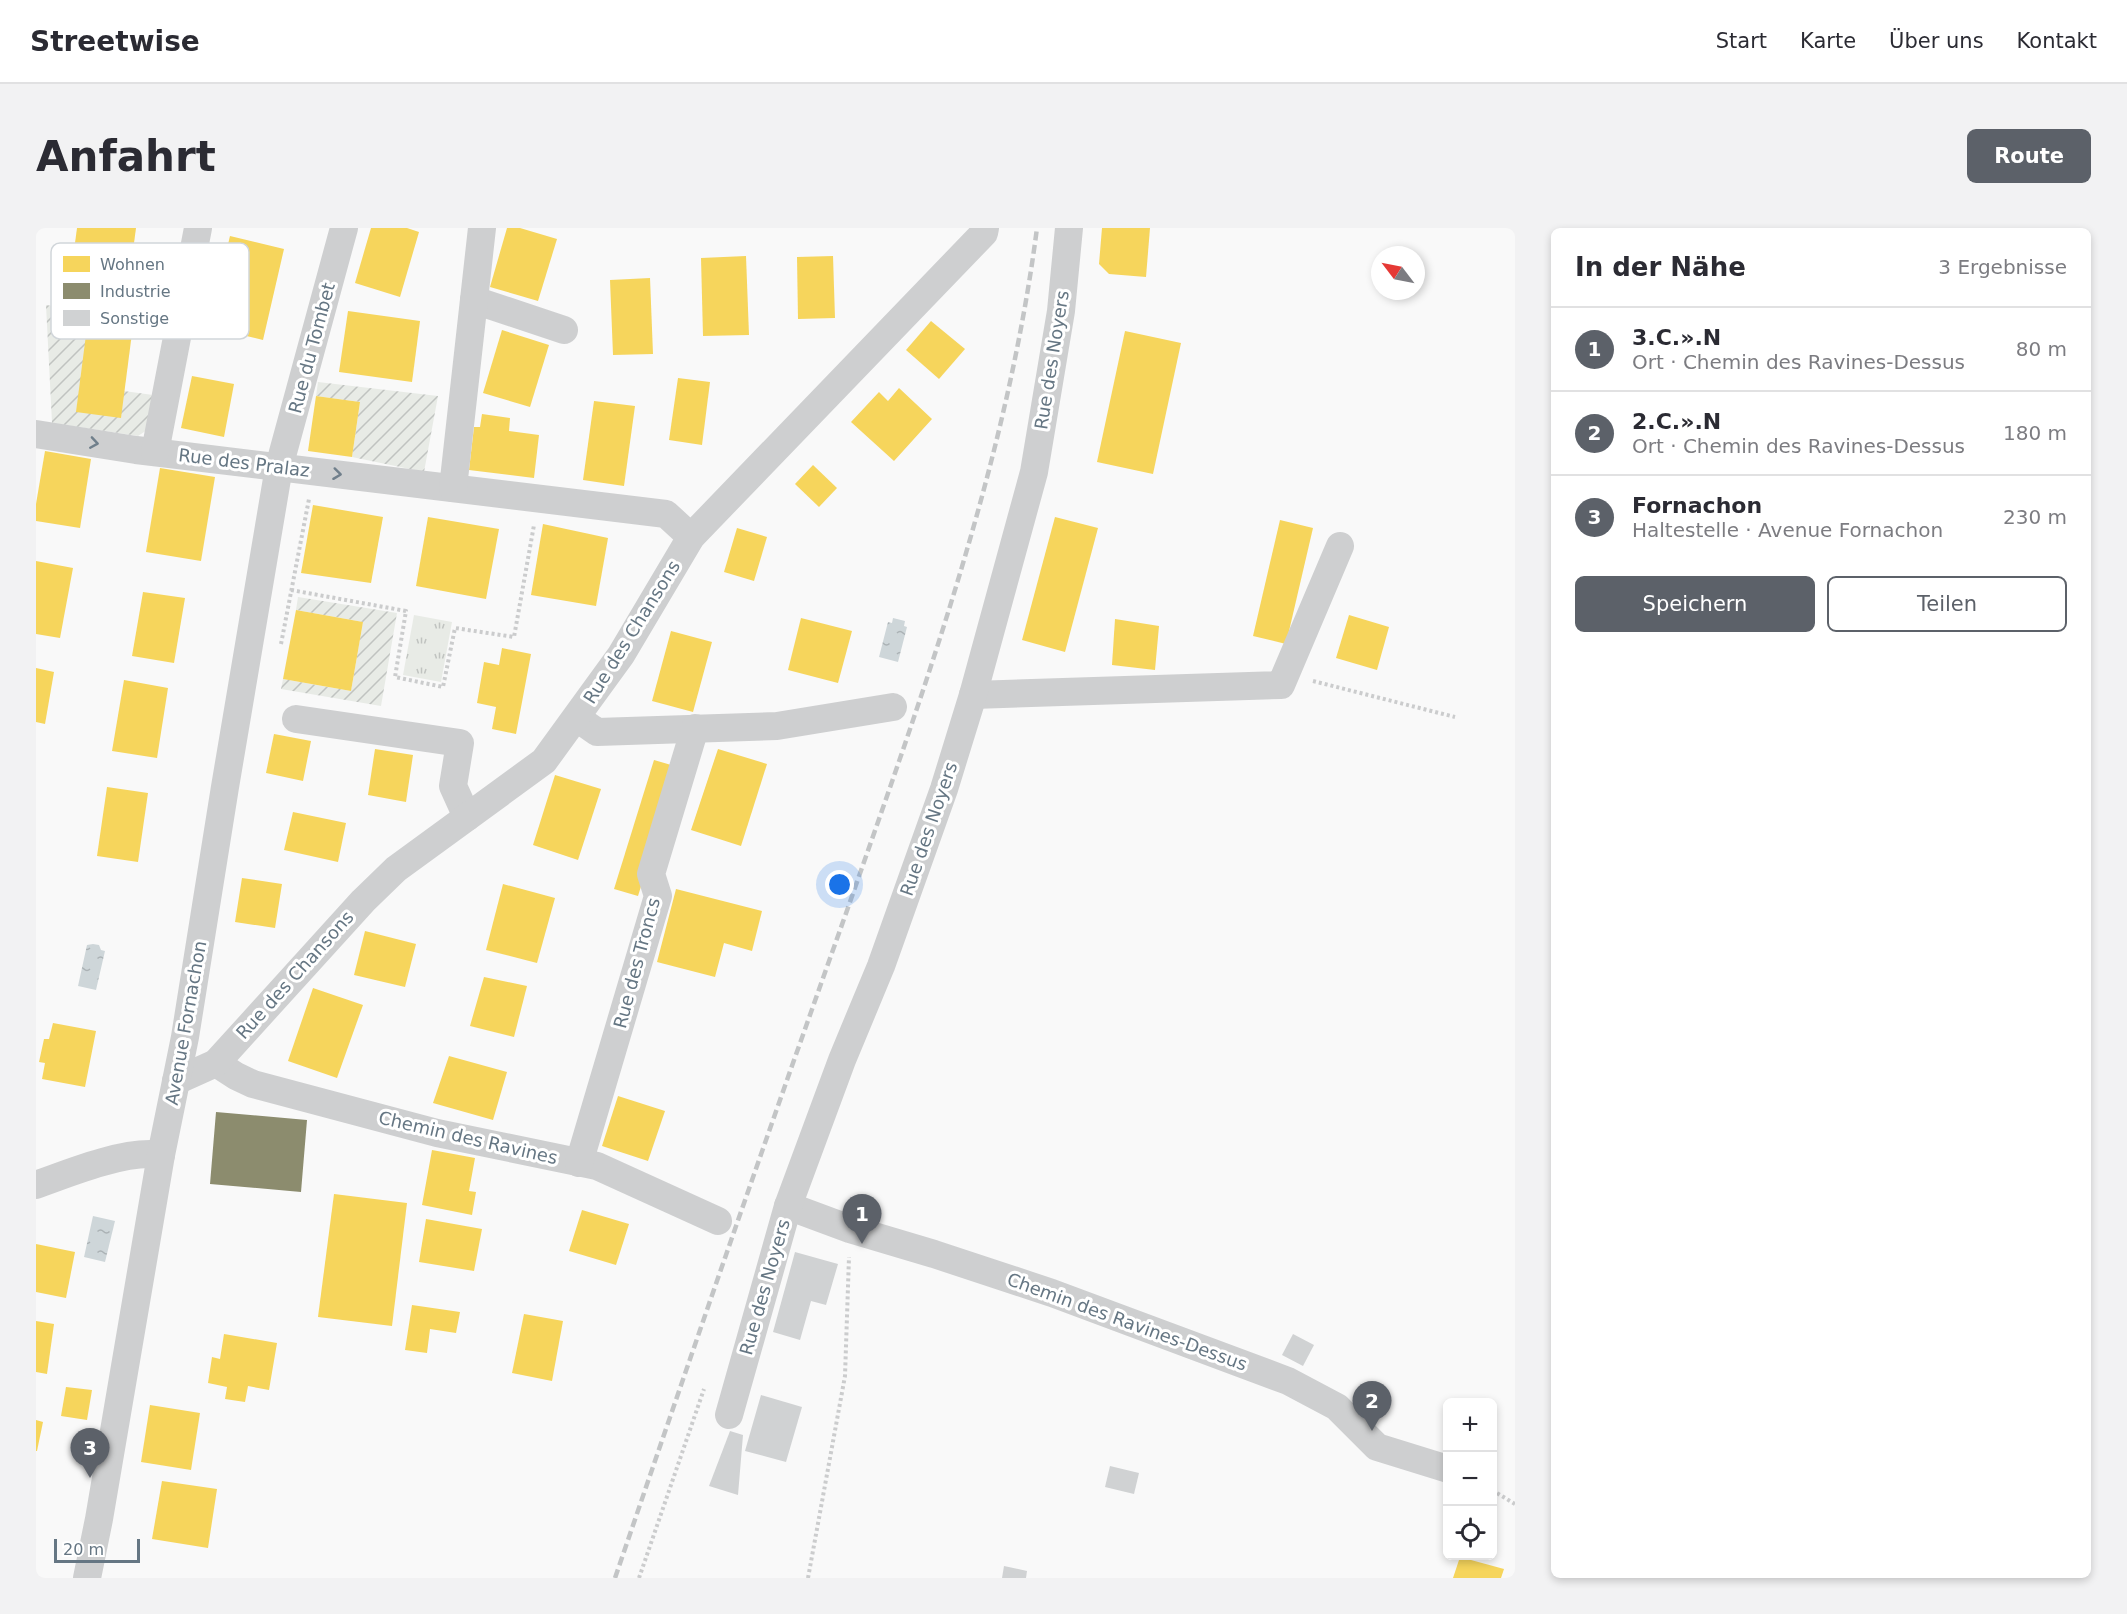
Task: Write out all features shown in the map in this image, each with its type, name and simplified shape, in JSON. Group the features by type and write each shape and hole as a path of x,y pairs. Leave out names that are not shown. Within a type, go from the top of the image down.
{"street":[{"path":"195,243 198,228"},
{"name":"Rue du Tombet","path":"279,467 344,228"},
{"path":"453,488 482,228"},
{"name":"Rue des Chansons","path":"176,1081 216,1063 371,893 396,869 544,761 621,655 691,537 984,233 985,228"},
{"name":"Rue des Noyers","path":"729,1415 788,1206 842,1060 881,966 944,789 973,695 1034,472 1061,311 1069,228"},
{"path":"474,300 564,330"},
{"path":"155,452 177,339"},
{"name":"Rue des Pralaz","path":"36,434 155,452 666,514 691,537"},
{"name":"Avenue Fornachon","path":"87,1578 176,1081 279,467"},
{"path":"973,695 1281,685 1340,546"},
{"path":"577,718 597,732 777,726 893,707"},
{"path":"296,719 460,742 453,786 467,817"},
{"name":"Rue des Troncs","path":"579,1163 658,896 651,874 695,728"},
{"name":"Chemin des Ravines","path":"216,1063 236,1076 265,1087 437,1133 597,1166 718,1221"},
{"path":"36,1185 120,1158 149,1153 161,1155"},
{"name":"Chemin des Ravines-Dessus","path":"788,1206 850,1229 1052,1293 1288,1381 1337,1407 1377,1447 1443,1467"}],"path":[{"path":"281,645 306,509 312,495"},
{"path":"291,590 406,611 395,677 443,687 455,628 514,638 535,523"},
{"path":"1286,674 1455,717"},
{"path":"808,1578 845,1376 850,1229"},
{"path":"639,1578 706,1383"},
{"path":"1497,1493 1515,1504"}],"green space":[{"path":"46,305 51,306 51,339 94,339 124,391 153,395 147,430 138,436 52,423"},
{"path":"318,382 438,396 424,472 352,457 360,402 316,396"},
{"path":"298,597 397,613 381,706 281,689 283,679 351,691 363,622 296,610"},
{"path":"414,615 452,622 441,682 403,675"}],"water":[{"path":"893,618 905,621 904,626 907,627 898,662 879,657 888,622 892,623"},
{"path":"87,945 99,945 101,950 105,951 96,990 78,986"},
{"path":"93,1216 115,1221 105,1262 84,1257"}],"building: Wohnen":[{"path":"77,228 136,228 134,243 75,243"},
{"path":"371,228 407,228 419,232 400,297 355,283"},
{"path":"507,228 520,228 557,239 538,301 490,287"},
{"path":"1102,228 1150,228 1146,277 1109,274 1099,264"},
{"path":"230,236 284,249 263,340 249,337 249,243 228,243"},
{"path":"746,256 749,335 703,336 701,258"},
{"path":"833,256 835,318 798,319 797,257"},
{"path":"650,278 653,354 613,355 610,280"},
{"path":"348,311 420,321 412,382 339,372"},
{"path":"931,321 965,349 939,379 906,350"},
{"path":"502,330 549,345 530,407 483,393"},
{"path":"1125,331 1181,343 1153,474 1097,462"},
{"path":"85,339 131,339 121,418 76,412"},
{"path":"192,376 234,384 224,437 181,428"},
{"path":"678,378 710,382 702,445 669,440"},
{"path":"899,388 932,419 894,461 851,422 879,392 888,401"},
{"path":"316,396 360,402 352,457 308,451"},
{"path":"594,401 635,406 624,486 583,480"},
{"path":"482,414 510,418 509,431 539,435 534,478 469,470 474,427 480,427"},
{"path":"45,451 91,459 80,528 36,521 36,504"},
{"path":"813,465 837,488 819,507 795,484"},
{"path":"160,468 215,477 201,561 146,552"},
{"path":"313,505 383,517 371,583 301,573"},
{"path":"428,517 499,529 486,599 416,586"},
{"path":"1055,517 1098,528 1065,652 1022,640"},
{"path":"1280,520 1313,528 1286,644 1253,636"},
{"path":"543,524 608,538 596,606 531,595"},
{"path":"737,528 767,537 754,581 724,572"},
{"path":"36,561 73,568 60,638 36,634"},
{"path":"143,592 185,598 174,663 132,656"},
{"path":"296,610 363,622 351,691 283,679"},
{"path":"1349,615 1389,627 1377,670 1336,658"},
{"path":"801,618 852,631 838,683 788,670"},
{"path":"1115,619 1159,626 1155,670 1112,665"},
{"path":"671,631 712,642 693,712 652,701"},
{"path":"502,648 531,654 516,734 492,729 496,707 477,703 484,662 499,665"},
{"path":"36,668 54,672 45,724 36,722"},
{"path":"124,680 168,688 157,758 112,751"},
{"path":"274,734 311,741 303,781 266,773"},
{"path":"375,749 413,755 406,802 368,795"},
{"path":"718,749 767,764 741,846 691,830"},
{"path":"654,760 678,767 638,896 614,889"},
{"path":"555,775 601,789 578,860 533,845"},
{"path":"107,787 148,793 138,862 97,856"},
{"path":"293,812 346,823 338,862 284,850"},
{"path":"242,878 282,884 275,928 235,922"},
{"path":"503,884 555,898 537,963 486,950"},
{"path":"676,889 762,911 752,951 724,943 715,977 657,962"},
{"path":"365,931 416,944 405,987 354,975"},
{"path":"484,977 527,986 514,1037 470,1026"},
{"path":"313,988 363,1005 337,1078 288,1061"},
{"path":"53,1023 96,1031 85,1087 42,1079 45,1063 39,1062 44,1039 49,1039"},
{"path":"449,1056 507,1072 493,1120 433,1103"},
{"path":"618,1096 665,1111 648,1161 602,1146"},
{"path":"432,1150 475,1158 469,1191 476,1192 472,1215 422,1205"},
{"path":"334,1194 407,1203 392,1326 318,1317"},
{"path":"582,1210 629,1224 616,1265 569,1251"},
{"path":"426,1219 482,1229 474,1271 419,1262"},
{"path":"36,1244 75,1252 66,1298 36,1292"},
{"path":"412,1305 460,1312 456,1333 430,1329 427,1353 405,1350"},
{"path":"524,1314 563,1321 552,1381 512,1373"},
{"path":"36,1321 54,1324 47,1374 36,1372"},
{"path":"224,1334 277,1343 269,1390 248,1386 245,1402 225,1399 227,1387 208,1383 212,1357 220,1359"},
{"path":"66,1387 92,1390 87,1420 61,1416"},
{"path":"150,1405 200,1413 191,1470 141,1462"},
{"path":"36,1420 43,1422 37,1451 36,1451"},
{"path":"162,1481 217,1489 208,1548 152,1539"},
{"path":"1459,1560 1471,1560 1504,1569 1501,1578 1453,1578"}],"building: Industrie":[{"path":"216,1112 307,1120 301,1192 210,1184"}],"building: Sonstige":[{"path":"795,1252 838,1264 826,1305 811,1301 800,1340 773,1332"},
{"path":"1293,1334 1314,1345 1303,1366 1282,1355"},
{"path":"761,1395 802,1407 786,1462 745,1451"},
{"path":"730,1431 743,1435 738,1495 709,1486"},
{"path":"1110,1466 1139,1473 1134,1494 1105,1487"},
{"path":"1004,1566 1027,1571 1026,1578 1002,1578"}],"railway":[{"path":"615,1578 932,664 983,492 1005,405 1023,317 1037,228"}],"place":[{"name":"3.C.».N","path":"862,1244"},
{"name":"2.C.».N","path":"1372,1431"},
{"name":"Fornachon","path":"90,1478"}]}
